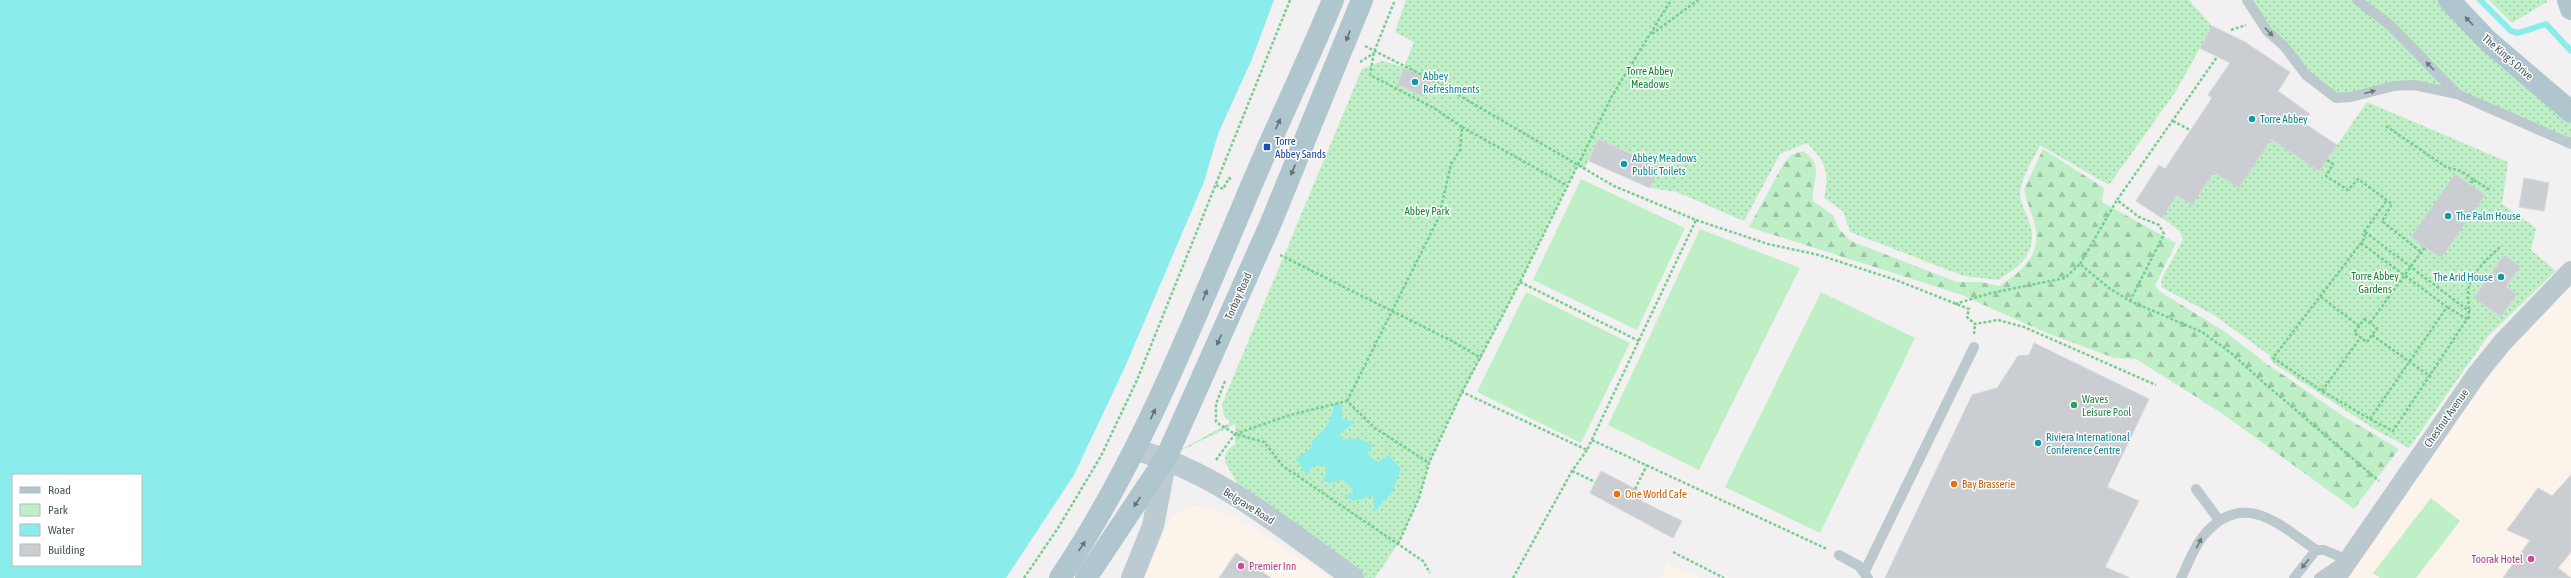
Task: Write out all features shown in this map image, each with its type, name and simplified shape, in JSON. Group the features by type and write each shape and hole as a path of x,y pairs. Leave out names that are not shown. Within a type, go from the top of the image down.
{"main road":[{"path":"1060,578 1090,534 1136,450 1181,354 1267,147 1333,0"},
{"name":"Torbay Road","path":"1086,578 1166,458 1270,225 1362,0"},
{"name":"The King's Drive","path":"2448,0 2487,40 2571,112"},
{"path":"2568,0 2571,9"}],"street":[{"name":"Chestnut Avenue","path":"2336,578 2394,492 2502,343 2571,271"},
{"name":"Belgrave Road","path":"1136,450 1166,458 1250,505 1353,578"},
{"path":"1132,578 1153,526 1166,458"}],"lane":[{"path":"2247,0 2267,31 2284,46 2306,74 2336,98 2351,97 2394,86 2414,85 2457,94 2571,144"},
{"path":"2357,0 2390,25 2457,94"},
{"path":"1840,555 1859,566 1866,576 1974,347"},
{"path":"2196,488 2219,520"},
{"path":"2181,578 2202,536 2219,520 2240,511 2261,514 2316,550 2324,550 2348,560"},
{"path":"2294,578 2316,550"},
{"path":"2319,578 2334,566 2348,560"}],"path":[{"path":"1024,578 1058,528 1101,456 1137,380 1226,161 1228,150 1290,0"},
{"path":"1395,0 1374,52 1370,75 1434,108 1462,128 1566,186"},
{"path":"1398,544 1419,498 1430,463 1462,392 1520,282 1566,186 1612,96 1671,0"},
{"path":"1650,36 1698,0"},
{"path":"1347,39 1438,83 1577,166 1614,186 1696,220 1768,244 1819,255 1875,273 1969,310 1967,318 1975,324 1998,320 2024,327 2156,385"},
{"path":"1955,304 1991,293 2065,278 2080,264 2117,200 2217,57"},
{"path":"2172,121 2190,130"},
{"path":"2386,126 2446,167 2461,171 2490,190"},
{"path":"1208,481 1217,456 1235,434 1290,415 1347,401 1439,217 1451,164 1460,150 1462,128"},
{"path":"2327,160 2333,164 2326,176 2348,190 2358,179 2392,204 2382,221 2421,252"},
{"path":"1216,185 1223,189 1229,178"},
{"path":"2470,184 2474,180"},
{"path":"2117,200 2139,217 2159,225 2164,234 2130,301"},
{"path":"2387,200 2364,232 2365,237 2361,243 2274,358 2322,391 2393,431 2468,319 2470,312 2468,293 2471,282 2483,262 2501,246"},
{"path":"1513,578 1572,471 1587,450 1640,341 1696,220"},
{"path":"2364,232 2470,312"},
{"path":"2361,243 2447,307 2468,319"},
{"path":"2370,324 2425,247"},
{"path":"1279,254 1392,311 1480,358"},
{"path":"2080,264 2109,288 2130,301 2202,332 2231,352 2264,383 2394,492"},
{"path":"1520,282 1640,341"},
{"path":"2321,297 2359,326"},
{"path":"2370,419 2447,307"},
{"path":"2364,319 2370,324 2377,328 2367,342 2354,333 2364,319"},
{"path":"2372,334 2431,376"},
{"path":"2322,391 2361,338"},
{"path":"1462,392 1587,450"},
{"path":"1347,401 1375,428 1430,463"},
{"path":"1235,434 1264,442 1283,466 1423,561 1430,573"},
{"path":"1592,440 1840,555"},
{"path":"1635,489 1647,465"},
{"path":"1572,471 1595,482"},
{"path":"1673,552 1724,578"}],"shaded area":[{"path":"2571,286 2571,578 2348,578 2483,384 2521,335"},
{"path":"1201,505 1240,520 1331,578 1144,578 1161,535 1172,518 1184,509"},
{"path":"1667,563 1699,578 1661,578"}],"green space":[{"path":"1406,0 2189,0 2212,26 2176,91 2109,185 2040,145 2024,176 2020,191 2021,202 2031,228 2031,247 2028,254 2015,268 1998,280 1964,276 1850,232 1843,211 1824,198 1827,181 1825,168 1819,156 1807,143 1780,154 1744,221 1677,192 1650,188 1660,167 1598,140 1584,170 1577,166 1520,282 1450,417 1429,463 1419,498 1398,544 1375,578 1353,578 1250,505 1225,462 1227,452 1235,444 1235,424 1166,458 1231,422 1224,416 1222,404 1362,69 1382,61 1404,67 1414,42 1395,32"},
{"path":"2247,0 2449,0 2571,112 2571,144 2474,101 2414,85 2351,97 2322,89"},
{"path":"2489,0 2546,0 2547,2 2512,23"},
{"name":"Torre Abbey Gardens","path":"2367,102 2508,162 2502,204 2536,228 2531,250 2556,271 2488,336 2409,448 2376,430 2273,363 2269,355 2214,315 2161,287 2162,278 2183,240 2180,231 2162,218 2177,195 2214,172 2239,188 2271,139 2319,171"},
{"path":"2043,149 2104,188 2102,202 2176,243 2155,286 2162,293 2224,331 2267,364 2343,416 2399,449 2354,509 2220,412 2136,359 2114,358 2042,331 1962,295 1749,227 1784,163 1791,155 1803,151 1810,156 1816,168 1813,201 1833,215 1839,229 1851,241 1957,282 1981,282 1999,286 2023,267 2029,260 2036,243 2034,222 2024,189"},
{"path":"1581,179 1685,228 1637,330 1533,280"},
{"path":"1700,229 1800,268 1699,470 1608,425"},
{"path":"1526,292 1630,343 1581,443 1477,392"},
{"path":"1821,292 1915,338 1820,533 1725,487"},
{"path":"2431,498 2460,521 2416,578 2380,578 2373,573"}],"water":[{"path":"0,0 1274,0 1252,59 1218,134 1204,182 1125,367 1074,475 1006,578 0,578"},
{"path":"1335,402 1341,405 1343,419 1355,422 1339,434 1343,440 1358,438 1373,445 1367,454 1378,462 1388,455 1401,469 1392,492 1374,512 1373,496 1354,501 1345,496 1355,491 1342,479 1332,483 1323,481 1326,473 1325,466 1313,466 1307,475 1296,459 1311,448 1313,440 1325,428 1332,414"}],"building":[{"name":"Torre Abbey","path":"2212,26 2245,42 2290,72 2278,91 2310,114 2304,123 2337,145 2319,171 2271,139 2239,188 2214,172 2192,205 2177,195 2162,218 2136,201 2159,165 2165,169 2212,98 2208,95 2230,63 2200,48"},
{"name":"Abbey Refreshments","path":"1404,68 1432,80 1424,97 1398,84"},
{"name":"Abbey Meadows Public Toilets","path":"1598,139 1660,167 1650,188 1589,161"},
{"name":"The Palm House","path":"2455,174 2485,195 2441,258 2411,237"},
{"path":"2524,178 2549,183 2544,211 2519,207"},
{"name":"The Arid House","path":"2504,255 2520,266 2506,287 2517,294 2501,317 2474,298"},
{"name":"Riviera International Conference Centre","path":"2034,343 2149,399 2107,487 2139,501 2105,567 2130,578 1885,578 1972,395 1997,388 2018,356 2029,355"},
{"path":"1601,471 1645,494 1641,501 1682,521 1673,538 1590,493"},
{"path":"2571,475 2571,552 2558,568 2571,578 2503,578 2530,540 2507,530 2538,488 2552,496"},
{"name":"Premier Inn","path":"1236,553 1271,578 1219,578"}],"waterway":[{"path":"2480,0 2511,31 2518,33 2546,24 2571,51"}],"place":[{"name":"Abbey Refreshments","path":"1415,82"},
{"name":"Torre Abbey","path":"2252,119"},
{"name":"Torre Abbey Sands","path":"1267,147"},
{"name":"Abbey Meadows Public Toilets","path":"1624,164"},
{"name":"The Palm House","path":"2448,216"},
{"name":"The Arid House","path":"2501,277"},
{"name":"Waves Leisure Pool","path":"2074,405"},
{"name":"Riviera International Conference Centre","path":"2038,443"},
{"name":"Bay Brasserie","path":"1954,484"},
{"name":"One World Cafe","path":"1617,494"},
{"name":"Toorak Hotel","path":"2531,559"},
{"name":"Premier Inn","path":"1241,566"}],"park label":[{"name":"Torre Abbey Meadows","path":"1650,77"},
{"name":"Abbey Park","path":"1427,211"}]}
